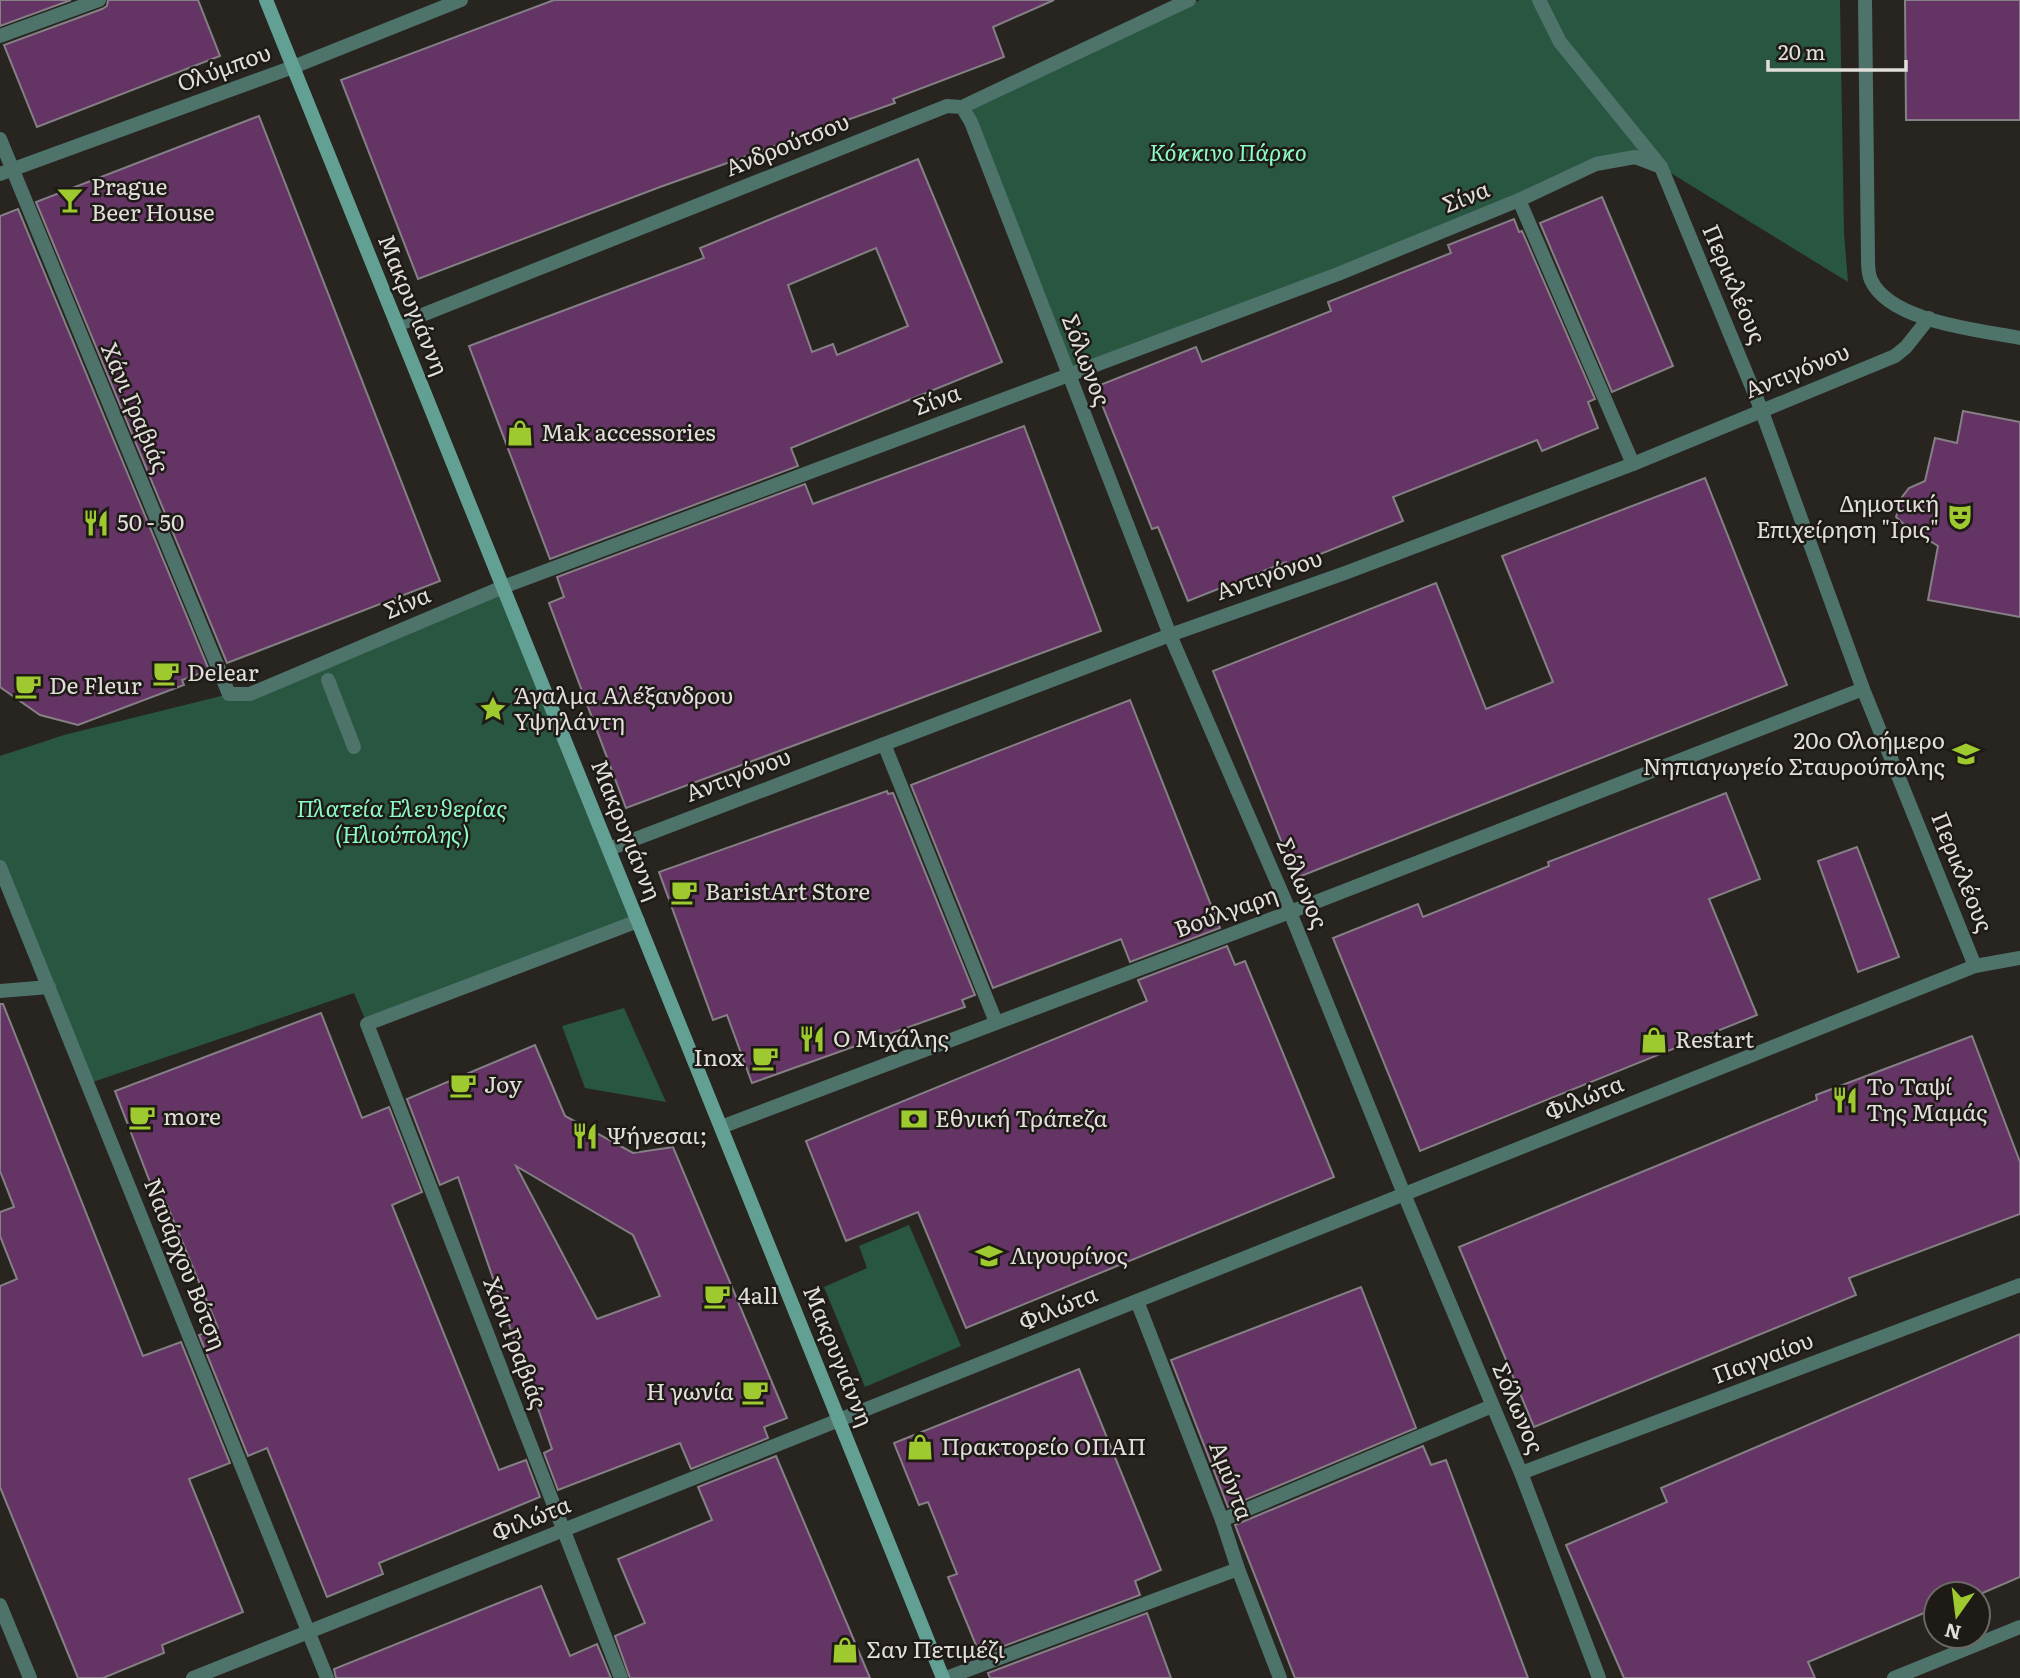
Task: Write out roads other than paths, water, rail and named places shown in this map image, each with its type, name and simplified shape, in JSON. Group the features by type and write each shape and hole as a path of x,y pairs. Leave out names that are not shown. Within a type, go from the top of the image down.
{"main road":[{"name":"Μακρυγιάννη","path":"266,0 945,1678"}],"street":[{"path":"0,36 99,0"},
{"name":"Ολύμπου","path":"6,172 293,68 461,0"},
{"name":"Ανδρούτσου","path":"397,326 947,106 962,107 1189,0"},
{"name":"Περικλέους","path":"1539,0 1560,42 1661,167 1761,409 1863,689 1975,966"},
{"path":"1865,0 1868,259 1871,280 1882,294 1904,310 2020,338"},
{"name":"Σόλωνος","path":"962,107 971,122 1170,635 1290,912 1521,1473 1599,1678"},
{"name":"Χάνι Γραβιάς","path":"0,139 6,172 229,694"},
{"name":"Σίνα","path":"229,694 250,694 503,587 1338,274 1519,200 1596,164 1636,157 1661,167"},
{"path":"1519,200 1633,464"},
{"name":"Αντιγόνου","path":"609,849 1170,635 1345,573 1633,464 1895,356 1906,347 1929,318"},
{"path":"328,680 354,747"},
{"name":"Βούλγαρη","path":"721,1127 1290,912 1863,689"},
{"path":"884,744 996,1021"},
{"name":"Ναυάρχου Βότση","path":"0,867 327,1678"},
{"name":"Χάνι Γραβιάς","path":"621,1678 368,1024 638,921"},
{"name":"Φιλώτα","path":"193,1678 1975,966 2020,958"},
{"path":"0,991 49,987"},
{"name":"Παγγαίου","path":"1521,1473 2020,1285"},
{"name":"Αμύντα","path":"1137,1301 1280,1678"},
{"path":"1222,1520 1492,1406"},
{"path":"945,1678 1238,1569"},
{"path":"0,1605 30,1678"},
{"path":"1894,1678 2020,1627"}],"place":[{"name":"Prague Beer House","path":"70,200"},
{"name":"Mak accessories","path":"520,433"},
{"name":"Δημοτική Επιχείρηση \"Ιρις\"","path":"1960,517"},
{"name":"50 - 50","path":"96,523"},
{"name":"Delear","path":"166,673"},
{"name":"De Fleur","path":"28,686"},
{"name":"Άγαλμα Αλέξανδρου Υψηλάντη","path":"493,709"},
{"name":"20ο Ολοήμερο Νηπιαγωγείο Σταυρούπολης","path":"1966,754"},
{"name":"BaristArt Store","path":"684,892"},
{"name":"Ο Μιχάλης","path":"812,1039"},
{"name":"Restart","path":"1654,1040"},
{"name":"Inox","path":"765,1058"},
{"name":"Joy","path":"463,1085"},
{"name":"Το Ταψί Της Μαμάς","path":"1845,1100"},
{"name":"more","path":"142,1117"},
{"name":"Εθνική Τράπεζα","path":"914,1119"},
{"name":"Ψήνεσαι;","path":"585,1136"},
{"name":"Λιγουρίνος","path":"989,1256"},
{"name":"4all","path":"717,1296"},
{"name":"Η γωνία","path":"755,1392"},
{"name":"Πρακτορείο ΟΠΑΠ","path":"920,1447"},
{"name":"Σαν Πετιμέζι","path":"845,1650"}],"park label":[{"name":"Κόκκινο Πάρκο","path":"1228,153"},
{"name":"Πλατεία Ελευθερίας (Ηλιούπολης)","path":"402,822"}]}
